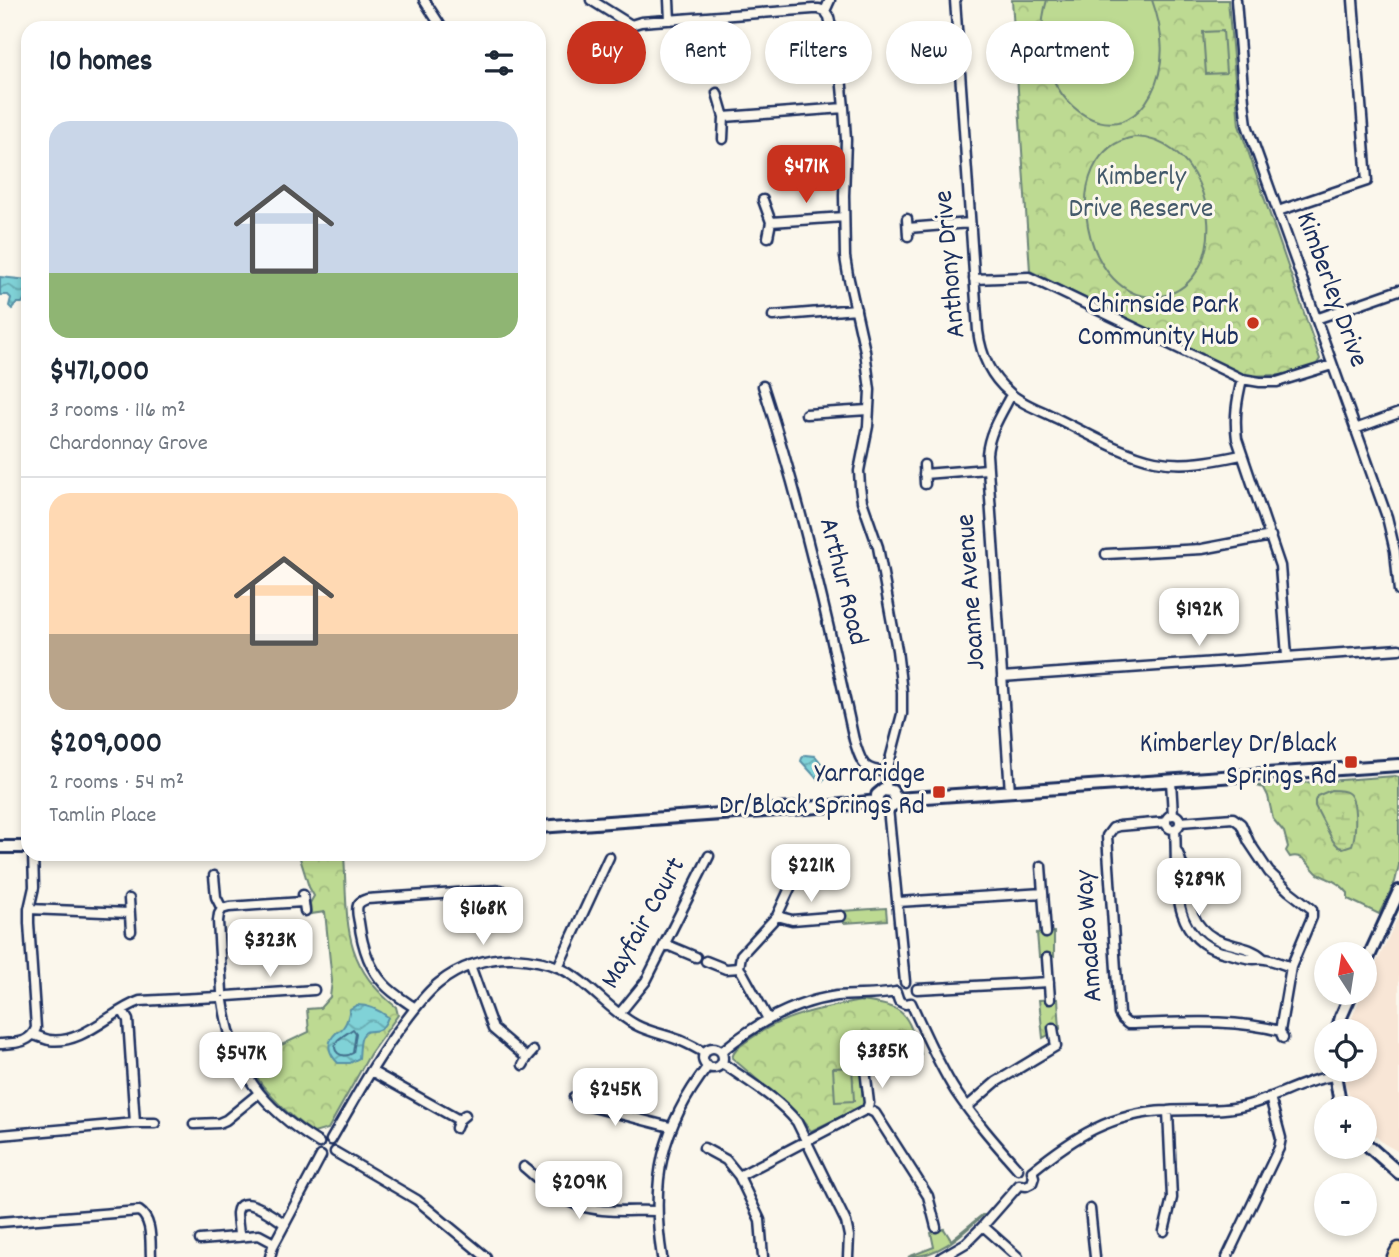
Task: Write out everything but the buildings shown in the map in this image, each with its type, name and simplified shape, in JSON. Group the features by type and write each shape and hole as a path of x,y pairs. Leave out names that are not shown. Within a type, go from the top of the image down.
{"highway":[{"path":"1395,1257 1399,1250"}],"main road":[{"path":"896,799 1399,765"},
{"path":"886,789 892,791 896,799 895,804 888,808 880,806 877,801 879,793 886,789"},
{"path":"546,826 877,801"},
{"path":"0,847 21,847"},
{"path":"1376,942 1399,891"},
{"path":"1377,1152 1397,1168"}],"street":[{"path":"424,0 438,21"},
{"path":"592,0 631,24 813,9 825,11 829,17 844,108 845,257 869,372 868,426 859,471 860,487 877,547 897,650 902,692 902,714 887,771 886,789"},
{"path":"669,0 670,20"},
{"path":"825,11 830,0"},
{"name":"Anthony Drive","path":"955,0 978,331 982,353 996,378 1011,395 1132,454 1181,464 1241,456"},
{"name":"Kimberley Drive","path":"1236,0 1247,125 1355,429 1395,533 1399,591"},
{"path":"1278,211 1367,181 1353,0"},
{"path":"717,93 724,117 723,139"},
{"path":"724,117 844,108"},
{"path":"763,200 771,222 768,237"},
{"path":"771,222 844,217"},
{"path":"908,227 970,223"},
{"path":"974,279 1029,277 1242,379 1278,382 1332,365"},
{"path":"1316,319 1399,290"},
{"path":"773,316 856,309"},
{"path":"1242,379 1235,423 1241,456 1280,566 1287,656"},
{"name":"Arthur Road","path":"763,386 820,586 860,759 867,768 887,771"},
{"name":"Joanne Avenue","path":"1010,792 987,469 988,443 1011,395"},
{"path":"806,414 868,410"},
{"path":"1355,429 1399,414"},
{"path":"924,474 987,469"},
{"path":"1106,554 1202,549 1270,536"},
{"path":"1002,677 1399,649"},
{"path":"1169,818 1178,817 1178,826 1176,848 1185,871 1188,904 1198,925 1214,939 1250,949 1263,958 1291,967 1312,917 1312,909 1269,872 1239,821 1233,818 1178,826 1169,827 1169,818 1171,781"},
{"path":"888,808 905,982"},
{"name":"Amadeo Way","path":"1169,818 1119,826 1113,828 1107,836 1119,1014 1122,1019 1128,1024 1231,1022 1282,1034 1291,967"},
{"path":"768,1019 739,968 741,955 777,916 798,869 796,850"},
{"name":"Mayfair Court","path":"620,1013 646,981 709,856"},
{"path":"558,967 609,857"},
{"path":"0,1044 23,1042 34,1035 36,1028 29,909 34,887 33,861"},
{"path":"1041,866 1046,933"},
{"path":"214,876 216,897 222,909"},
{"path":"415,1008 384,985 370,964 360,936 357,913 361,901 501,890"},
{"path":"898,902 1043,893"},
{"path":"129,899 131,931"},
{"path":"303,903 222,909 218,920 223,996 229,1035 240,1064 259,1093 297,1129 319,1143"},
{"path":"29,909 129,914"},
{"path":"777,916 792,920 841,916"},
{"path":"665,944 696,957"},
{"path":"1047,958 1050,999"},
{"path":"331,1140 385,1048 415,1008 454,972 490,960 526,959 558,967 644,1029 680,1040 705,1053"},
{"path":"706,961 726,969 739,968"},
{"path":"470,965 493,1029 528,1058"},
{"path":"911,1003 902,1002 896,992 905,982 918,989 1049,982"},
{"path":"911,1003 918,996 918,989"},
{"path":"34,1035 49,1040 75,1037 140,1001 314,990"},
{"path":"721,1052 750,1029 790,1009 821,999 896,992"},
{"path":"911,1003 943,1069 967,1107 1018,1169"},
{"path":"122,1010 128,1020 135,1123"},
{"path":"967,1107 996,1083 1056,1046 1053,1028"},
{"path":"713,1048 721,1052 722,1063 714,1068 708,1066 704,1061 705,1053 713,1048"},
{"path":"722,1063 759,1088 792,1116 846,1222 849,1236 848,1257"},
{"path":"662,1257 657,1211 661,1161 670,1127 689,1092 708,1066"},
{"path":"739,1176 867,1109 869,1103 865,1069"},
{"path":"371,1071 460,1121"},
{"path":"1032,1171 1068,1143 1096,1128 1137,1115 1248,1105 1314,1080"},
{"path":"194,1125 226,1120 259,1093"},
{"path":"574,1097 583,1104 670,1127"},
{"path":"1227,1257 1279,1148 1280,1138 1270,1097"},
{"path":"867,1109 875,1113 928,1196 936,1227"},
{"path":"1164,1231 1172,1198 1168,1111"},
{"path":"0,1135 155,1123"},
{"path":"321,1156 317,1149 319,1143 326,1139 331,1140"},
{"path":"331,1140 335,1152"},
{"path":"704,1148 726,1160 739,1176 760,1220 763,1257"},
{"path":"321,1156 329,1157 335,1152"},
{"path":"335,1152 417,1200 486,1257"},
{"path":"270,1257 274,1243 321,1156"},
{"path":"524,1167 555,1192 582,1207 657,1211"},
{"path":"1027,1167 1032,1171 1034,1177 1031,1183 1026,1186 1019,1185 1014,1177 1018,1169 1027,1167"},
{"path":"942,1257 966,1243 1019,1185"},
{"path":"239,1237 237,1213 243,1204 248,1203 285,1224"},
{"path":"1090,1209 1095,1257"},
{"path":"0,1222 139,1212 149,1221 151,1257"},
{"path":"983,1226 1018,1257"},
{"path":"200,1240 259,1235 274,1243"}],"shaded area":[{"path":"1399,915 1399,1152 1377,1137 1377,1096 1349,1096 1345,1082 1377,1082 1377,1019 1351,1019 1357,1005 1377,1005 1377,962"}],"green space":[{"name":"Kimberly Drive Reserve","path":"1012,0 1228,0 1239,125 1320,359 1316,365 1285,375 1243,376 1030,271 1018,84 1134,84 1134,21 1013,21"},
{"path":"1047,0 1152,0 1161,35 1161,59 1156,83 1140,109 1127,119 1113,123 1099,121 1073,107 1056,84 1134,84 1134,21 1043,20"},
{"path":"1223,31 1226,73 1206,74 1203,32"},
{"path":"1135,137 1156,141 1173,151 1188,165 1205,203 1207,245 1201,264 1185,285 1161,296 1135,293 1113,278 1097,255 1088,226 1086,197 1093,169 1109,148"},
{"path":"1399,777 1399,865 1395,882 1379,914 1348,899 1348,893 1342,887 1318,874 1303,859 1290,857 1286,851 1288,847 1284,832 1273,819 1268,796 1264,788 1257,786"},
{"path":"1331,790 1346,792 1353,803 1355,826 1352,845 1343,848 1333,841 1315,806 1317,796"},
{"path":"301,861 344,861 347,919 356,956 365,974 396,1007 398,1015 370,1054 328,1129 314,1133 278,1103 249,1066 256,1062 254,1058 309,1032 307,1009 320,1008 330,997 332,981 325,912 311,914 310,903 314,896"},
{"path":"886,908 887,920 844,923 843,911"},
{"path":"1054,932 1054,956 1039,957 1037,933"},
{"path":"1058,999 1060,1029 1043,1038 1039,1000"},
{"path":"861,1001 888,1006 903,1014 921,1054 900,1063 862,1066 865,1105 811,1131 795,1112 732,1058 741,1045 789,1018"},
{"path":"852,1067 854,1101 835,1102 833,1068"},
{"path":"982,1215 940,1249 908,1257 934,1247 931,1233 944,1229 951,1240"}],"water":[{"path":"0,277 21,279 21,303 17,303 12,309 9,306 11,298 8,295 0,295"},
{"path":"805,755 817,758 824,769 826,779 817,779 801,761"},
{"path":"357,1005 373,1008 388,1017 382,1028 365,1032 360,1043 359,1058 350,1063 338,1063 332,1056 330,1041 345,1024 350,1009"}],"place":[{"name":"Chirnside Park Community Hub","path":"1253,323"},
{"name":"Kimberley Dr/Black Springs Rd","path":"1351,762"},
{"name":"Yarraridge Dr/Black Springs Rd","path":"939,792"}]}
